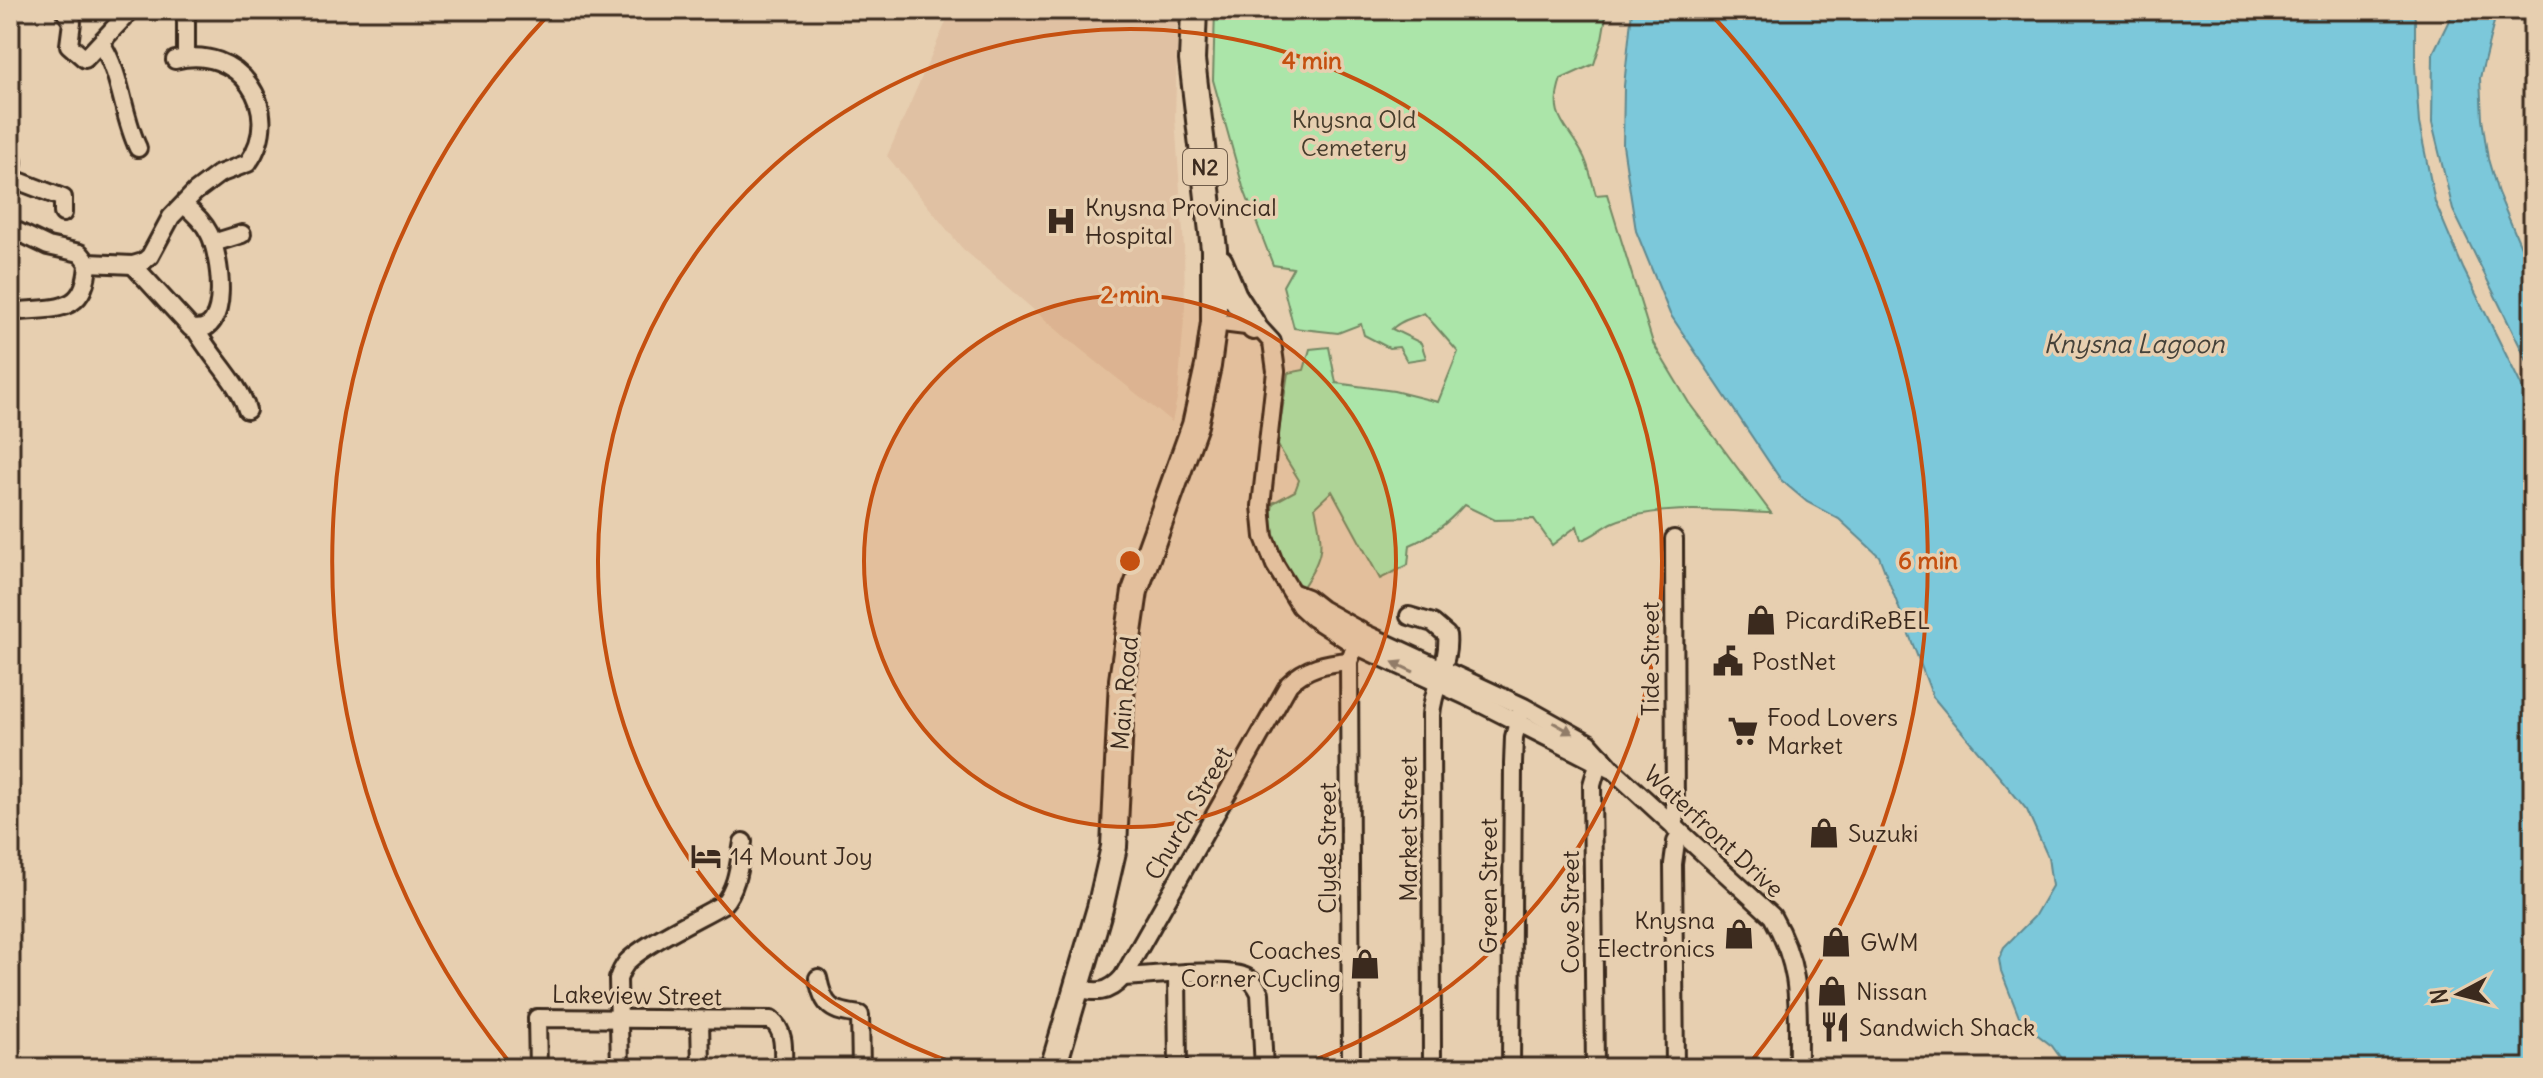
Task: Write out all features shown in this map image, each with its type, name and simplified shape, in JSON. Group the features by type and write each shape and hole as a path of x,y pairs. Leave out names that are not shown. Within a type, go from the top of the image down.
{"highway":[{"name":"N2","path":"1194,10 1191,40 1194,88 1214,249 1214,322"},
{"path":"1214,249 1234,296 1254,327"},
{"name":"Main Road","path":"1053,1068 1100,908 1114,847 1122,680 1135,591 1195,425 1214,322"}],"street":[{"path":"64,10 72,22 69,45 82,59 87,58 131,10"},
{"path":"88,263 133,265 150,256 171,217 206,182 248,163 258,143 261,126 256,93 251,84 232,66 205,56 180,58 186,10"},
{"path":"101,43 111,58 138,148"},
{"path":"10,151 13,162 10,179 63,198 63,213"},
{"path":"184,205 200,219 213,243 220,275 218,306 212,321 196,330"},
{"path":"10,228 48,246 80,253 88,263 84,291 70,304 13,312"},
{"path":"213,243 242,234"},
{"path":"133,265 183,321 196,330 245,400 247,410"},
{"path":"1214,322 1254,327"},
{"name":"Waterfront Drive","path":"1254,327 1272,342 1276,371 1261,506 1264,537 1275,565 1300,606 1356,646 1439,675 1520,714 1600,761 1652,804 1772,916 1784,936 1798,987 1798,1068"},
{"name":"Tide Street","path":"1674,539 1674,793 1678,831 1673,864 1675,1068"},
{"name":"Market Street","path":"1409,616 1433,623 1447,635 1448,649 1431,715 1432,1068"},
{"name":"Church Street","path":"1123,977 1289,684 1298,675 1356,646"},
{"name":"Clyde Street","path":"1351,1068 1356,646"},
{"name":"Green Street","path":"1511,1068 1513,764 1520,714"},
{"name":"Cove Street","path":"1595,1068 1592,785 1600,761"},
{"path":"1652,804 1674,793"},
{"path":"620,1068 618,979 628,961 723,904 737,877 743,842"},
{"path":"1076,988 1101,993 1123,977 1177,974 1237,974 1247,977 1260,993 1264,1068"},
{"path":"1177,974 1178,1068"},
{"path":"818,978 822,997 827,1004 843,1013 860,1015 861,1068"},
{"name":"Lakeview Street","path":"538,1068 537,1018 771,1020 781,1032 783,1068"},
{"path":"700,1020 701,1068"}],"shaded area":[{"name":"Knysna Provincial Hospital","path":"1178,10 1175,118 1185,307 1178,394 1172,422 1064,336 962,248 887,156 950,13"}],"green space":[{"name":"Knysna Old Cemetery","path":"1215,10 1607,10 1594,64 1561,79 1558,111 1584,158 1596,195 1607,194 1653,343 1689,403 1771,513 1691,510 1651,513 1614,522 1581,540 1577,526 1552,545 1534,519 1495,520 1464,505 1439,528 1410,545 1408,565 1380,579 1332,491 1315,507 1320,550 1315,567 1302,588 1287,575 1268,537 1273,503 1295,491 1299,480 1277,444 1288,373 1304,370 1310,349 1329,347 1336,383 1394,391 1438,402 1458,352 1424,313 1392,329 1421,343 1426,358 1407,361 1399,347 1389,348 1364,335 1361,324 1338,333 1294,328 1283,286 1293,268 1273,265 1243,187 1213,80"}],"water":[{"name":"Knysna Lagoon","path":"1632,10 2413,10 2419,123 2435,202 2463,268 2533,409 2533,1068 2068,1068 2052,1046 2021,1022 1999,958 2004,947 2034,917 2052,886 2048,857 2027,810 1933,697 1879,556 1839,519 1807,502 1781,480 1670,314 1636,231 1623,145 1624,86"},
{"path":"2454,10 2497,10 2480,78 2482,119 2488,159 2498,193 2533,275 2533,373 2453,210 2432,123 2433,53"}],"place":[{"name":"Knysna Provincial Hospital","path":"1061,221"},
{"name":"PicardiReBEL","path":"1761,620"},
{"name":"PostNet","path":"1728,661"},
{"name":"Food Lovers Market","path":"1743,731"},
{"name":"Suzuki","path":"1824,833"},
{"name":"14 Mount Joy","path":"706,856"},
{"name":"Knysna Electronics","path":"1739,934"},
{"name":"GWM","path":"1836,942"},
{"name":"Coaches Corner Cycling","path":"1365,964"},
{"name":"Nissan","path":"1832,991"},
{"name":"Sandwich Shack","path":"1835,1027"}]}
